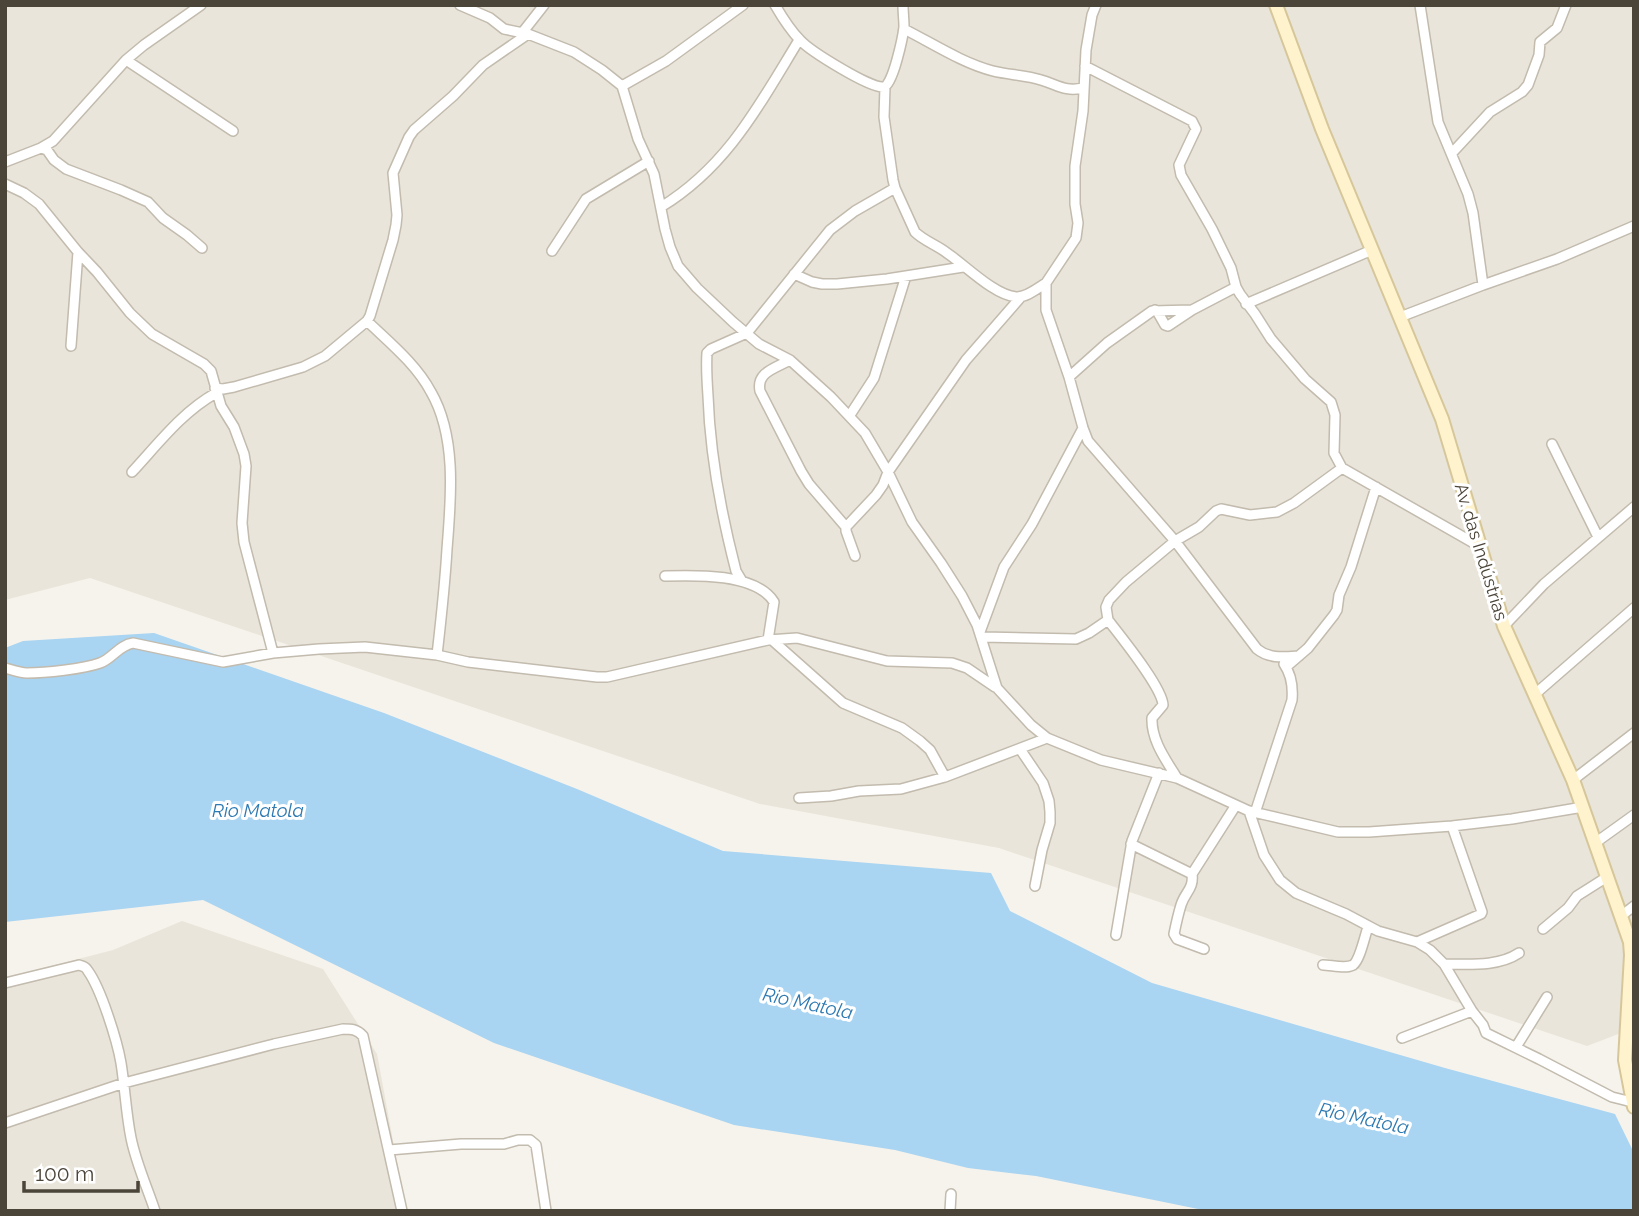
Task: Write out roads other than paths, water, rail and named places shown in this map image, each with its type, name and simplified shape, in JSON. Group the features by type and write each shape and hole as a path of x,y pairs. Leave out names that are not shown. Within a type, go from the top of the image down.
{"street":[{"path":"5,162 41,148 58,136 127,60 201,5"},
{"path":"460,5 490,18 504,29 525,33 575,52 622,86 638,139 654,173 670,247 678,266 697,288 759,344 790,360 850,415 864,433 888,472 912,522 962,596 981,635 997,688"},
{"path":"132,472 189,411 216,390 303,367 325,356 367,321 393,240 397,215 393,173 409,137 483,65 525,33 544,5"},
{"path":"622,86 666,61 743,5"},
{"path":"775,5 799,40 811,50 867,82 885,87"},
{"path":"903,5 904,29 891,78 885,87 884,117 895,188 915,232 948,253 978,278 1013,297 1020,298"},
{"path":"846,527 876,495 888,472 966,360 1020,298 1046,283 1076,238 1078,223 1075,166 1083,111 1086,50 1096,5"},
{"path":"1420,5 1438,122 1468,194 1483,285"},
{"path":"1452,153 1490,112 1522,92 1528,85 1539,55 1540,42 1557,28 1566,5"},
{"name":"Av. das Indústrias","path":"1278,6 1322,129 1442,419 1504,626 1573,780 1620,916 1632,941 1625,1060 1633,1105"},
{"path":"904,29 975,65 1040,79 1066,89 1083,88"},
{"path":"661,207 704,176 734,143 799,40"},
{"path":"127,60 233,131"},
{"path":"1085,65 1195,124 1196,128 1179,164 1181,175 1212,229 1231,268 1236,287 1270,339 1305,379 1331,402 1335,415 1334,453 1342,468 1479,546"},
{"path":"41,148 66,169 148,202 163,218 202,248"},
{"path":"552,251 586,199 649,161"},
{"path":"5,184 39,204 130,313 152,334 208,368 221,406 234,427 244,454 244,542 273,653"},
{"path":"742,581 736,571 715,475 709,429 707,353 747,333 830,230 855,211 895,188"},
{"path":"1400,317 1557,259 1634,226"},
{"path":"1247,304 1372,250"},
{"path":"71,346 78,252"},
{"path":"794,274 812,282 837,284 962,267"},
{"path":"850,415 874,378 905,276"},
{"path":"1046,283 1046,310 1088,440 1175,541 1257,649 1278,657 1298,656"},
{"path":"1155,310 1168,326 1236,287"},
{"path":"1069,377 1107,343 1155,310 1192,310"},
{"path":"367,321 421,376 432,394 444,424 451,489 437,655"},
{"path":"790,360 762,375 760,391 805,477 846,527 855,556"},
{"path":"981,635 1004,566 1032,524 1083,428"},
{"path":"1552,444 1598,537"},
{"path":"1177,778 1158,744 1152,726 1152,718 1163,705 1162,697 1108,620 1109,600 1175,541 1199,527 1218,510 1250,515 1277,512 1342,468"},
{"path":"1286,667 1317,638 1337,610 1339,595 1348,578 1376,487"},
{"path":"1504,626 1544,584 1634,507"},
{"path":"665,576 706,575 742,581 761,590 774,602 770,640"},
{"path":"1534,695 1634,608"},
{"path":"981,635 1076,639 1108,620"},
{"path":"5,668 25,673 78,668 99,663 126,644 132,643 223,662 273,653 365,647 597,677 770,640 797,638 887,661 952,663 967,668 997,688 1031,725 1047,738 1101,760 1177,778 1252,812 1338,832 1452,826 1583,807"},
{"path":"770,640 843,703 902,728 920,741 930,750 945,777"},
{"path":"1278,657 1286,667 1293,689 1292,700 1252,812 1264,855 1280,880 1296,893 1368,927 1417,942 1430,950 1444,964 1486,1033 1633,1105"},
{"path":"1573,780 1634,733"},
{"path":"799,798 859,791 893,791 945,777 1047,738"},
{"path":"1020,749 1043,783 1049,801 1050,823 1041,850 1035,886"},
{"path":"1116,935 1132,844 1159,773"},
{"path":"1204,949 1177,939 1174,934 1182,901 1193,881 1192,874 1236,805"},
{"path":"1595,843 1634,815"},
{"path":"1417,942 1482,912 1452,826"},
{"path":"1132,844 1192,874"},
{"path":"1544,929 1580,894 1607,877"},
{"path":"1620,916 1634,906"},
{"path":"1323,965 1353,965 1358,959 1368,927"},
{"path":"1444,964 1477,965 1505,960 1519,953"},
{"path":"5,983 79,965 88,971 99,993 117,1047 124,1083 125,1111 151,1210"},
{"path":"1516,1047 1547,997"},
{"path":"1402,1038 1472,1012"},
{"path":"5,1123 124,1083 274,1044 353,1029 363,1036 402,1211"},
{"path":"389,1150 530,1140 536,1145 546,1211"},
{"path":"950,1211 951,1194"}],"water":[{"name":"Rio Matola","path":"154,633 384,713 577,789 723,851 991,873 1010,911 1152,983 1615,1114 1634,1153 1634,1211 1208,1211 1036,1176 968,1168 895,1150 734,1125 494,1043 203,900 5,922 5,648 23,641"}]}
